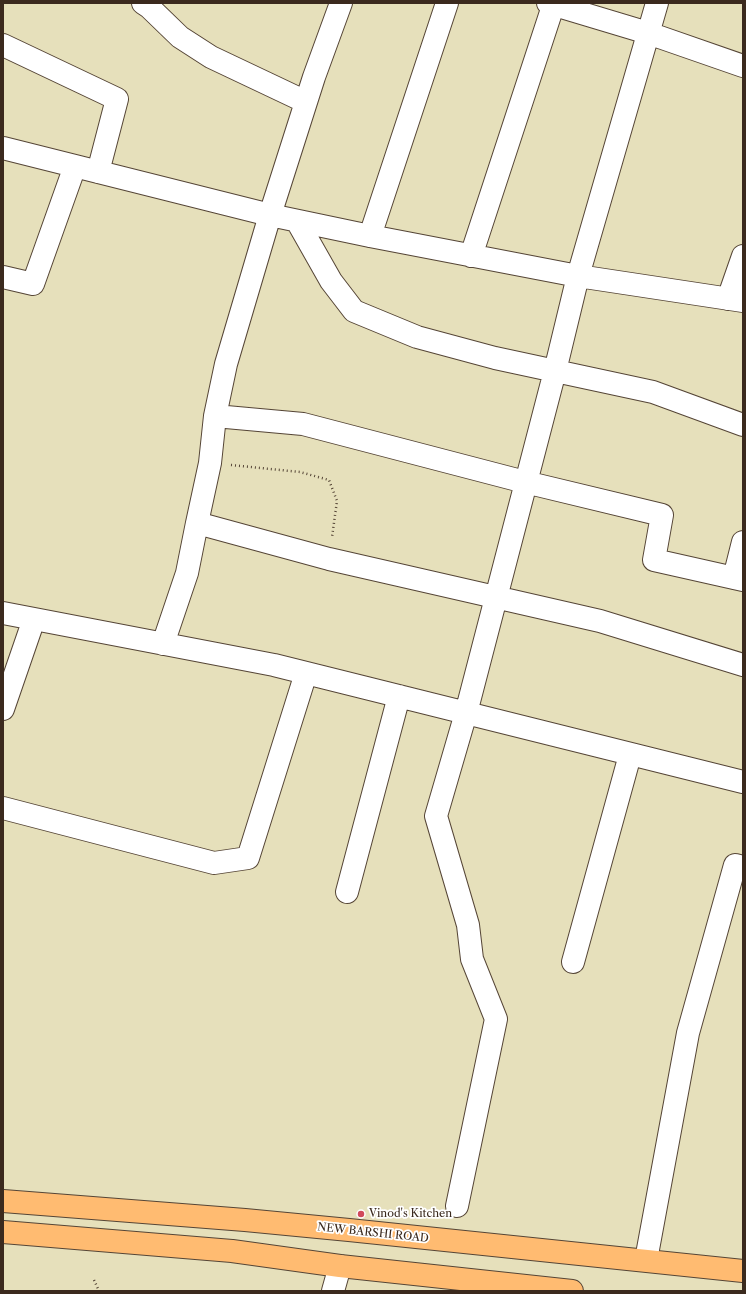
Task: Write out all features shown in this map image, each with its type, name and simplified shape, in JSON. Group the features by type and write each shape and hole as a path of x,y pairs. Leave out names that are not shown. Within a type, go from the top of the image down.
{"main road":[{"name":"NEW BARSHI ROAD","path":"3,1200 253,1221 743,1270"},
{"path":"3,1232 232,1251 500,1287 572,1291"}],"street":[{"path":"143,3 180,37 211,57 306,102"},
{"path":"164,644 187,573 210,463 215,416 226,364 270,215 306,102 341,3"},
{"path":"370,236 448,3"},
{"path":"457,1206 496,1019 472,959 468,925 436,816 466,713 555,371 578,276 657,3"},
{"path":"471,256 552,4 648,33 743,66"},
{"path":"3,45 117,99 98,172"},
{"path":"3,148 297,221 578,276 735,300 743,256"},
{"path":"3,277 33,284 75,166"},
{"path":"297,221 331,282 354,311 417,337 495,358 653,392 743,425"},
{"path":"215,416 302,424 525,482 662,515 654,560 739,579 743,542"},
{"path":"198,523 329,559 600,622 743,665"},
{"path":"3,613 274,664 630,755 743,782"},
{"path":"3,709 34,619"},
{"path":"3,808 214,863 248,858 306,673"},
{"path":"348,892 399,696"},
{"path":"573,962 630,755"},
{"path":"646,1260 688,1033 734,865 743,867"},
{"path":"334,1291 340,1266"}],"path":[{"path":"246,467 300,472 329,480 337,500 329,559"},
{"path":"94,1280 99,1291"}],"place":[{"name":"Vinod's Kitchen","path":"361,1214"}]}
